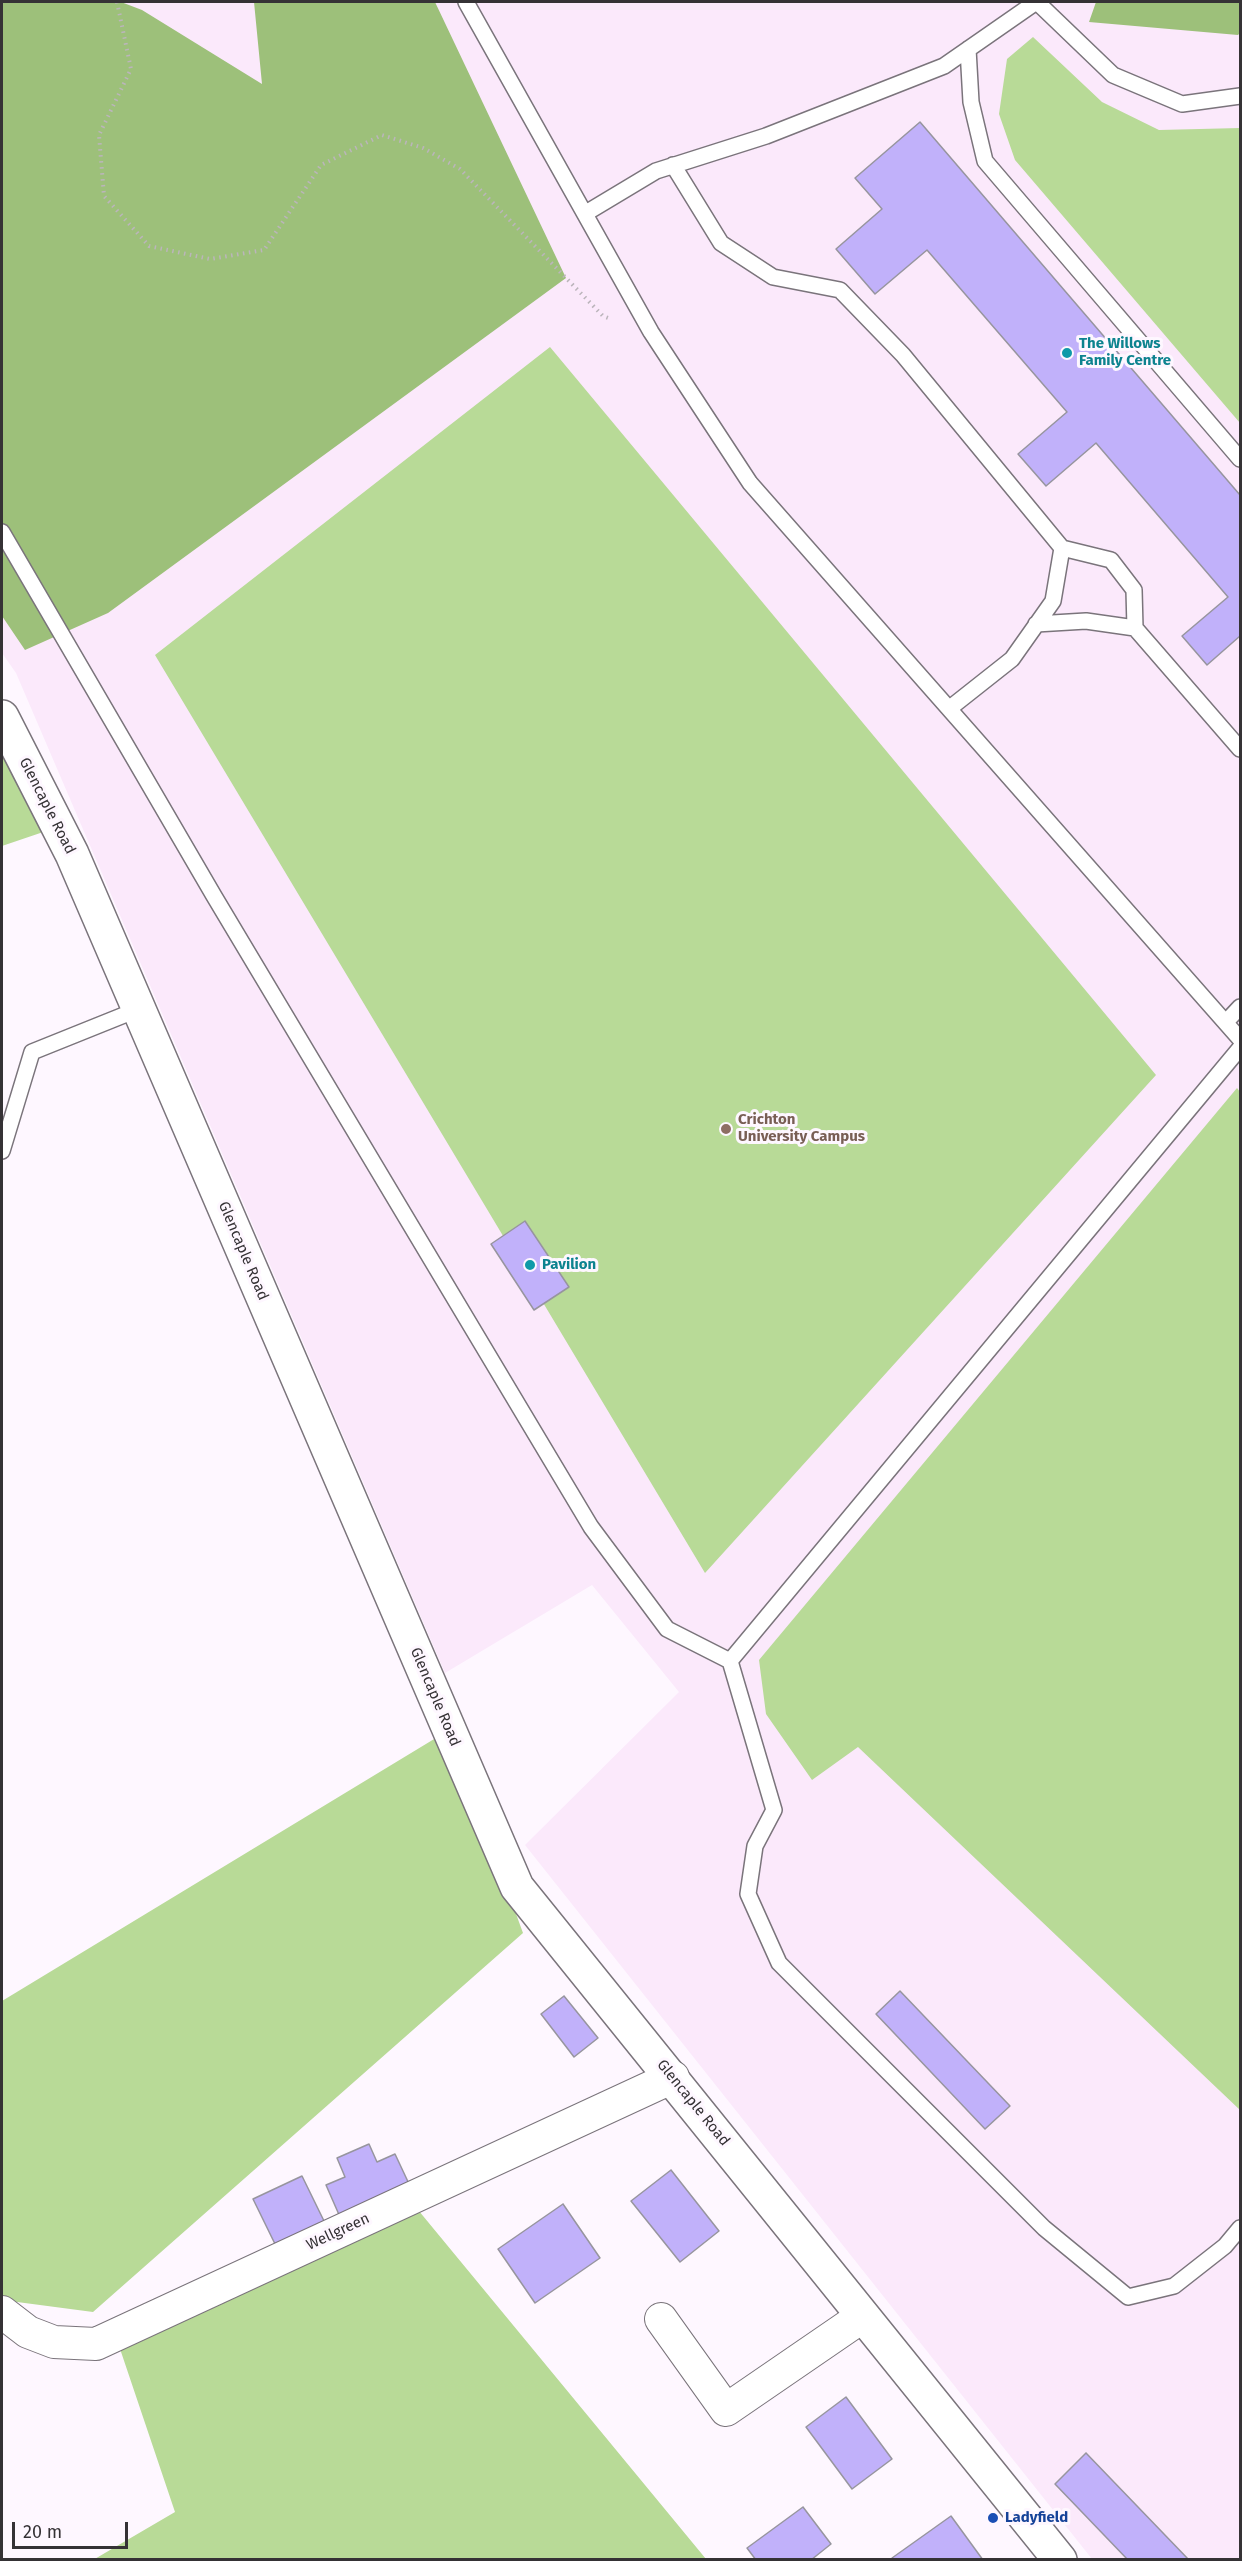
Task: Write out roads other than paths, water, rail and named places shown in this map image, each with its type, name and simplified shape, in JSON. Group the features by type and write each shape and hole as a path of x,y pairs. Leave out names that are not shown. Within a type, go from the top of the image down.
{"main road":[{"name":"Glencaple Road","path":"2,717 72,854 517,1887 673,2077 1060,2559"}],"street":[{"name":"Wellgreen","path":"2,2312 28,2332 54,2342 96,2344 673,2077"},
{"path":"661,2319 726,2410 863,2316"}],"lane":[{"path":"466,2 651,332 750,483 1240,1039"},
{"path":"586,213 656,171 766,135 944,66 1037,2 1113,75 1182,104 1240,96"},
{"path":"968,48 971,102 985,161 1240,459"},
{"path":"673,165 722,243 773,277 840,291 903,355 1062,548 1111,560 1134,590 1135,628 1240,749"},
{"path":"2,532 208,886 591,1527 667,1629 730,1661 774,1810 755,1846 748,1894 779,1963 1044,2228 1128,2297 1174,2286 1225,2246 1240,2228"},
{"path":"950,708 1012,659 1053,601 1062,548"},
{"path":"1036,624 1086,621 1135,628"},
{"path":"1226,1022 1240,1007"},
{"path":"2,1151 32,1052 139,1009"},
{"path":"730,1661 1240,1048"}],"place":[{"name":"The Willows Family Centre","path":"1067,353"},
{"name":"Crichton University Campus","path":"726,1129"},
{"name":"Pavilion","path":"530,1265"},
{"name":"Ladyfield","path":"993,2518"}]}
